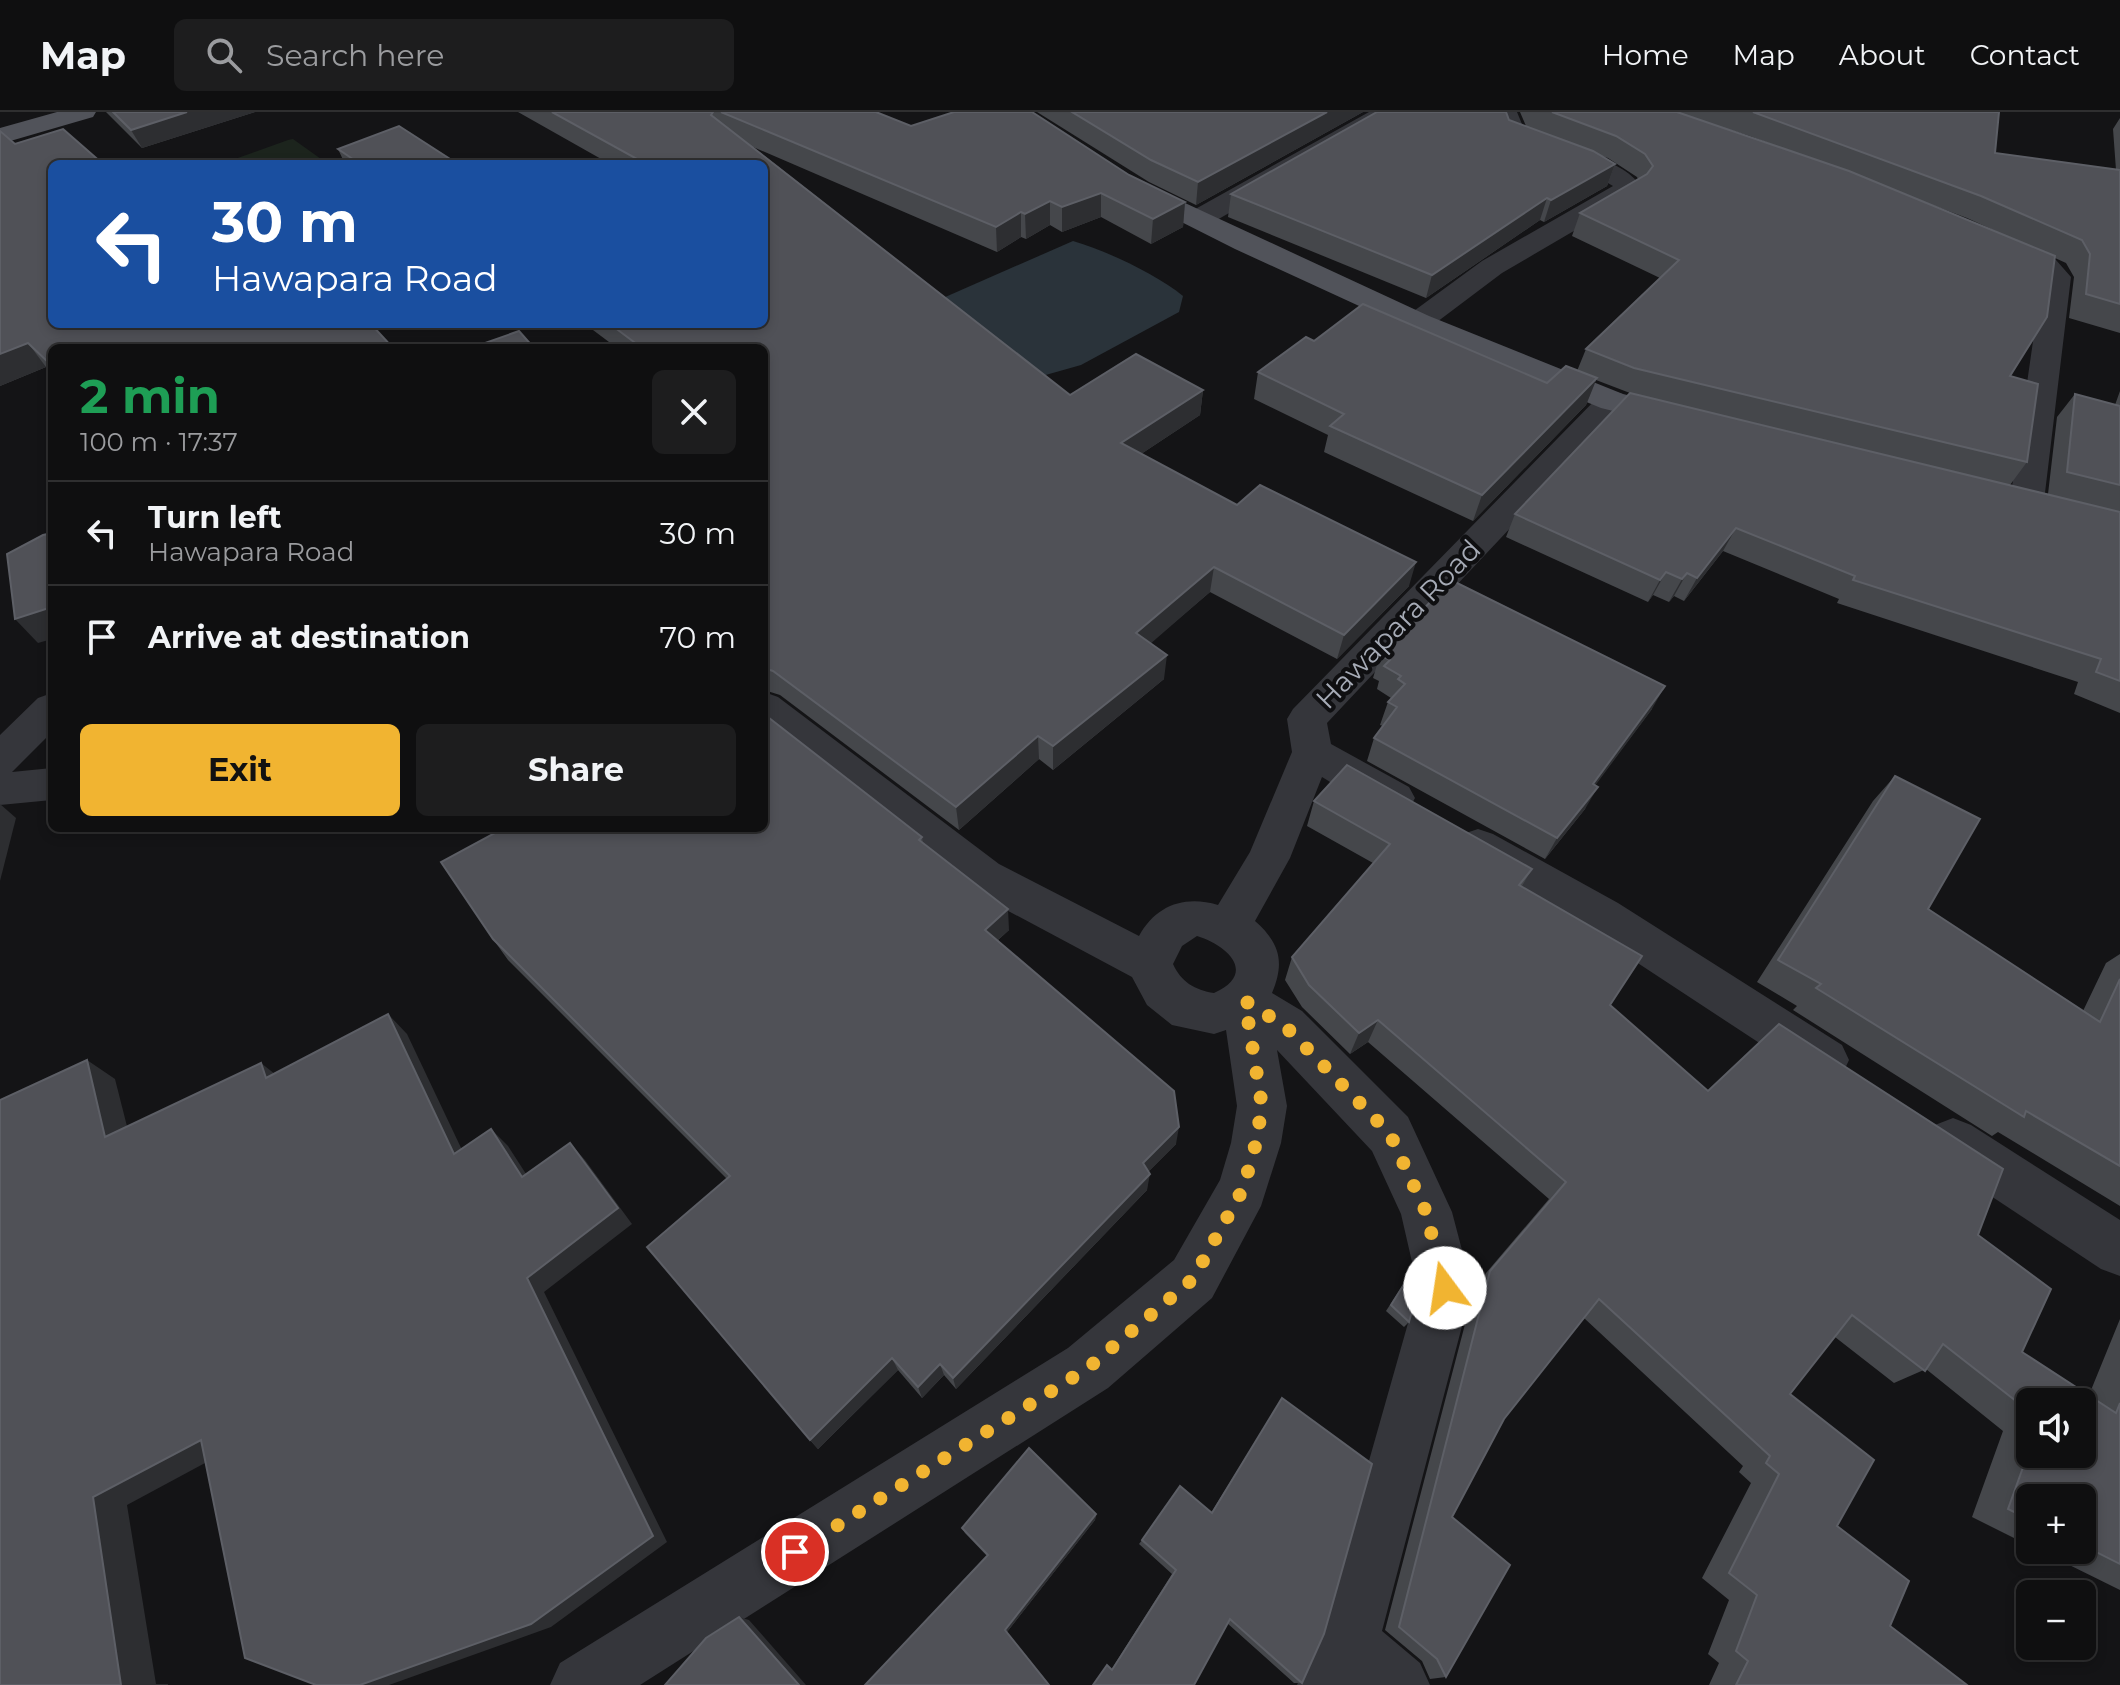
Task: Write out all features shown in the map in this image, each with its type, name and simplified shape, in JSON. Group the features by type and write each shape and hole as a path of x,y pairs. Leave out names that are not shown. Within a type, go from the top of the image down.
{"main road":[{"path":"0,117 19,112"},
{"path":"0,136 78,113"},
{"path":"1101,167 1139,191 1200,218 1245,243 1418,322 1612,401 1705,423"},
{"path":"1997,494 2040,505"}],"street":[{"path":"1200,218 1387,112"},
{"path":"1418,322 1492,267 1628,188 1626,182 1596,166 1513,134 1505,112"},
{"path":"1970,233 2046,266 2057,277 2040,505"},
{"name":"Hawapara Road","path":"1230,924 1269,858 1312,752 1307,719 1612,401"},
{"path":"768,710 984,877 1150,964 1162,990 1178,1004 1196,1012 1216,1015 1245,1001 1257,981 1253,946 1230,924 1197,917 1183,920 1168,930 1156,944 1150,964"},
{"path":"0,760 48,712"},
{"path":"1312,752 1602,916 1864,1085"},
{"path":"0,789 48,784"},
{"path":"1245,1001 1285,1026 1390,1134 1426,1212 1445,1288 1338,1664 1398,1685"},
{"path":"582,1685 1088,1368 1193,1279 1243,1189 1256,1143 1262,1106 1245,1001"},
{"path":"1917,1119 2120,1250"}],"shaded area":[{"path":"293,139 322,160 232,160"},
{"path":"1073,241 1131,264 1172,288 1183,296 1179,312 1081,365 1035,378 943,298"}],"building":[{"path":"113,112 187,112 131,130"},
{"path":"552,112 713,112 711,115 1070,395 1136,354 1203,390 1121,443 1237,505 1260,485 1416,562 1344,635 1214,567 1136,633 1167,655 1053,746 1038,736 956,807 768,669 768,344 637,344 615,328 768,328 768,160 639,160"},
{"path":"721,112 876,112 911,126 954,112 1032,112 1129,175 1185,202 1153,219 1101,193 1062,207 1050,201 1025,214 1021,212 996,227"},
{"path":"1072,112 1327,112 1198,182 1151,160"},
{"path":"1377,112 1506,112 1509,120 1593,151 1615,164 1551,200 1547,198 1432,275 1231,194"},
{"path":"1552,112 1677,112 1849,171 2055,256 2047,317 2010,376 2038,384 2027,462 1634,368 1586,349 1679,260 1580,213 1647,174 1653,166 1645,154 1616,136"},
{"path":"1753,112 1999,112 1995,153 2120,170 2120,304 2086,294 2090,254 2082,240 1981,196"},
{"path":"399,126 450,159 354,160 338,149"},
{"path":"63,129 98,160 48,160 48,328 375,328 389,344 48,344 48,362 28,343 0,354 0,131 15,144"},
{"path":"1363,304 1547,383 1566,366 1597,378 1482,495 1330,426 1344,414 1258,372 1306,337 1314,341"},
{"path":"519,331 530,344 482,344"},
{"path":"1630,393 2120,512 2120,681 2096,672 2101,659 1853,580 1855,576 1736,528 1697,578 1687,573 1682,579 1666,572 1660,580 1515,514"},
{"path":"2075,394 2120,406 2120,485 2067,472"},
{"path":"48,534 48,608 15,619 7,554"},
{"path":"1451,580 1665,686 1593,784 1598,787 1557,838 1374,738 1397,707 1388,702 1405,684 1398,679 1401,676 1384,666 1390,660 1380,655"},
{"path":"768,717 922,837 919,840 1008,909 985,930 1174,1091 1179,1127 1143,1163 1150,1174 953,1378 940,1364 918,1387 892,1358 810,1440 647,1247 730,1176 493,939 441,862 497,832 768,832"},
{"path":"1347,765 1532,869 1519,885 1642,956 1610,1005 1708,1091 1779,1024 2003,1169 1978,1235 2051,1289 2022,1352 2077,1388 2016,1388 2016,1401 1943,1344 1925,1371 1852,1315 1790,1394 1874,1460 1837,1526 1909,1581 1890,1626 1967,1685 1736,1685 1748,1661 1736,1651 1757,1595 1729,1573 1779,1474 1766,1463 1770,1456 1599,1299 1504,1419 1452,1517 1510,1565 1446,1677 1437,1659 1399,1627 1490,1271 1566,1182 1378,1020 1359,1033 1309,985 1292,957 1390,844 1314,801"},
{"path":"1895,776 1980,819 1928,909 2100,1022 2120,979 2120,1166 2026,1111 2024,1117 1816,988 1821,984 1778,960"},
{"path":"388,1014 454,1154 491,1129 522,1177 570,1143 618,1208 527,1278 653,1536 531,1624 360,1685 316,1685 245,1658 201,1440 93,1497 121,1685 0,1685 0,1100 87,1060 105,1137 261,1063 266,1078"},
{"path":"1416,1265 1420,1282 1409,1322 1391,1305"},
{"path":"1282,1398 1372,1464 1324,1634 1302,1683 1230,1619 1194,1685 1093,1685 1107,1665 1112,1670 1176,1570 1142,1540 1180,1486 1212,1513"},
{"path":"2096,1400 2116,1413 2120,1403 2120,1564 2096,1552 2096,1484 2017,1484 2023,1468 2096,1468"},
{"path":"1029,1448 1096,1514 1005,1630 1049,1685 865,1685 988,1555 962,1528"},
{"path":"2016,1487 2016,1513 2008,1509"},
{"path":"739,1617 799,1685 665,1685 706,1638"}],"route":[{"path":"795,1552 1088,1368 1193,1279 1243,1189 1256,1143 1262,1106 1245,1001 1285,1026 1390,1134 1426,1212 1445,1288"}]}
